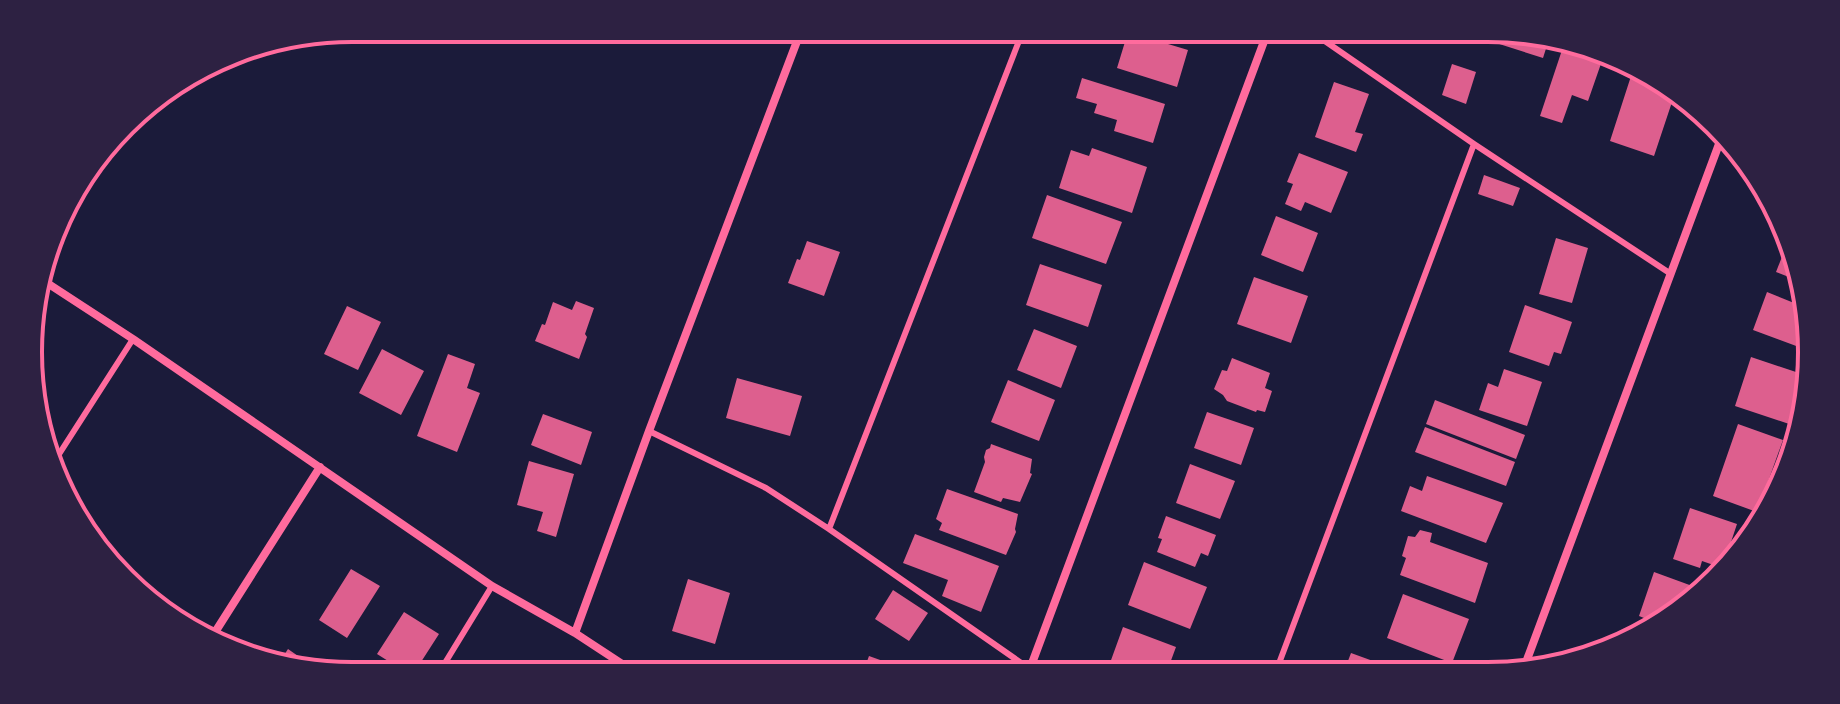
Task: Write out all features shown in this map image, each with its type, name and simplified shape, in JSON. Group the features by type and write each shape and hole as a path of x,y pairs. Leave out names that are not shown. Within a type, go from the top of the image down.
{"street":[{"path":"575,633 797,42"},
{"path":"1036,662 1264,42"},
{"path":"1527,659 1719,145"},
{"path":"50,285 492,586 619,662"},
{"path":"216,631 320,467"}],"lane":[{"path":"829,529 1019,42"},
{"path":"1326,42 1671,274"},
{"path":"1280,662 1474,144"},
{"path":"59,454 133,339"},
{"path":"649,431 766,488 1016,662"},
{"path":"446,662 492,586"}],"building":[{"path":"1125,42 1161,42 1188,50 1177,87 1117,68"},
{"path":"1494,42 1546,48 1543,58"},
{"path":"1562,51 1601,63 1588,101 1572,95 1562,123 1540,116"},
{"path":"1452,64 1476,72 1466,104 1442,95"},
{"path":"1631,77 1672,102 1654,156 1610,141"},
{"path":"1082,78 1165,104 1153,143 1114,131 1117,120 1094,113 1097,104 1076,98"},
{"path":"1334,82 1369,94 1355,132 1363,134 1356,152 1315,137"},
{"path":"1092,148 1147,167 1132,213 1059,188 1071,150 1089,156"},
{"path":"1299,153 1348,172 1331,213 1305,202 1301,211 1285,204 1293,184 1287,182"},
{"path":"1484,175 1520,188 1513,206 1478,194"},
{"path":"1047,195 1122,222 1106,264 1032,238"},
{"path":"1276,216 1318,233 1303,272 1261,255"},
{"path":"1556,238 1588,248 1572,303 1539,294"},
{"path":"807,241 840,252 824,296 788,283"},
{"path":"1783,255 1788,277 1776,272"},
{"path":"1040,264 1102,285 1088,327 1026,305"},
{"path":"1254,277 1308,296 1291,343 1237,324"},
{"path":"1767,292 1794,303 1798,347 1753,330"},
{"path":"576,301 594,308 579,359 535,341 553,302 572,310"},
{"path":"1525,305 1572,322 1561,354 1554,352 1549,366 1509,352"},
{"path":"347,306 381,322 358,370 324,354"},
{"path":"1034,329 1077,346 1061,388 1017,370"},
{"path":"382,349 424,371 401,415 359,393"},
{"path":"448,354 475,364 467,388 480,393 457,452 417,436"},
{"path":"1751,357 1797,372 1789,424 1735,406"},
{"path":"1232,358 1270,373 1265,388 1272,391 1265,412 1256,412 1227,401 1214,389 1222,370 1227,371"},
{"path":"1504,369 1542,382 1527,426 1479,410 1488,383 1498,387"},
{"path":"737,378 802,396 790,436 726,418"},
{"path":"1008,380 1055,400 1039,441 991,422"},
{"path":"1435,400 1525,435 1516,459 1426,424"},
{"path":"1207,412 1254,428 1241,465 1194,448"},
{"path":"543,414 592,432 581,465 531,445"},
{"path":"1738,424 1783,440 1765,490 1754,511 1713,496"},
{"path":"1425,427 1515,462 1506,486 1415,452"},
{"path":"991,444 1032,459 1032,474 1020,502 1003,498 1001,502 974,492 986,450"},
{"path":"529,461 574,474 556,537 537,531 543,512 517,505"},
{"path":"1190,464 1235,481 1220,519 1176,503"},
{"path":"1427,476 1503,503 1486,543 1401,511 1410,486 1422,491"},
{"path":"947,489 1018,514 1016,532 1006,555 939,530 942,523 936,519"},
{"path":"1690,508 1737,524 1733,543 1713,565 1702,561 1700,568 1673,559"},
{"path":"1166,516 1216,535 1208,556 1201,553 1195,567 1157,552 1162,539 1158,538"},
{"path":"1420,530 1432,533 1430,542 1488,563 1475,603 1400,575 1406,558 1402,556 1408,536 1415,537"},
{"path":"915,534 999,566 981,612 942,596 948,580 903,563"},
{"path":"1144,562 1207,587 1190,629 1128,605"},
{"path":"351,569 380,586 347,638 319,620"},
{"path":"1654,572 1691,586 1645,619 1639,616"},
{"path":"688,579 730,593 715,644 672,631"},
{"path":"893,590 928,613 909,641 875,619"},
{"path":"1403,594 1469,619 1452,662 1387,638"},
{"path":"404,612 439,634 421,662 390,662 377,654"},
{"path":"1123,627 1176,647 1170,662 1110,662"},
{"path":"288,649 300,657 292,656 285,654"},
{"path":"1351,653 1376,662 1348,662"},
{"path":"869,656 886,662 867,662"}]}
